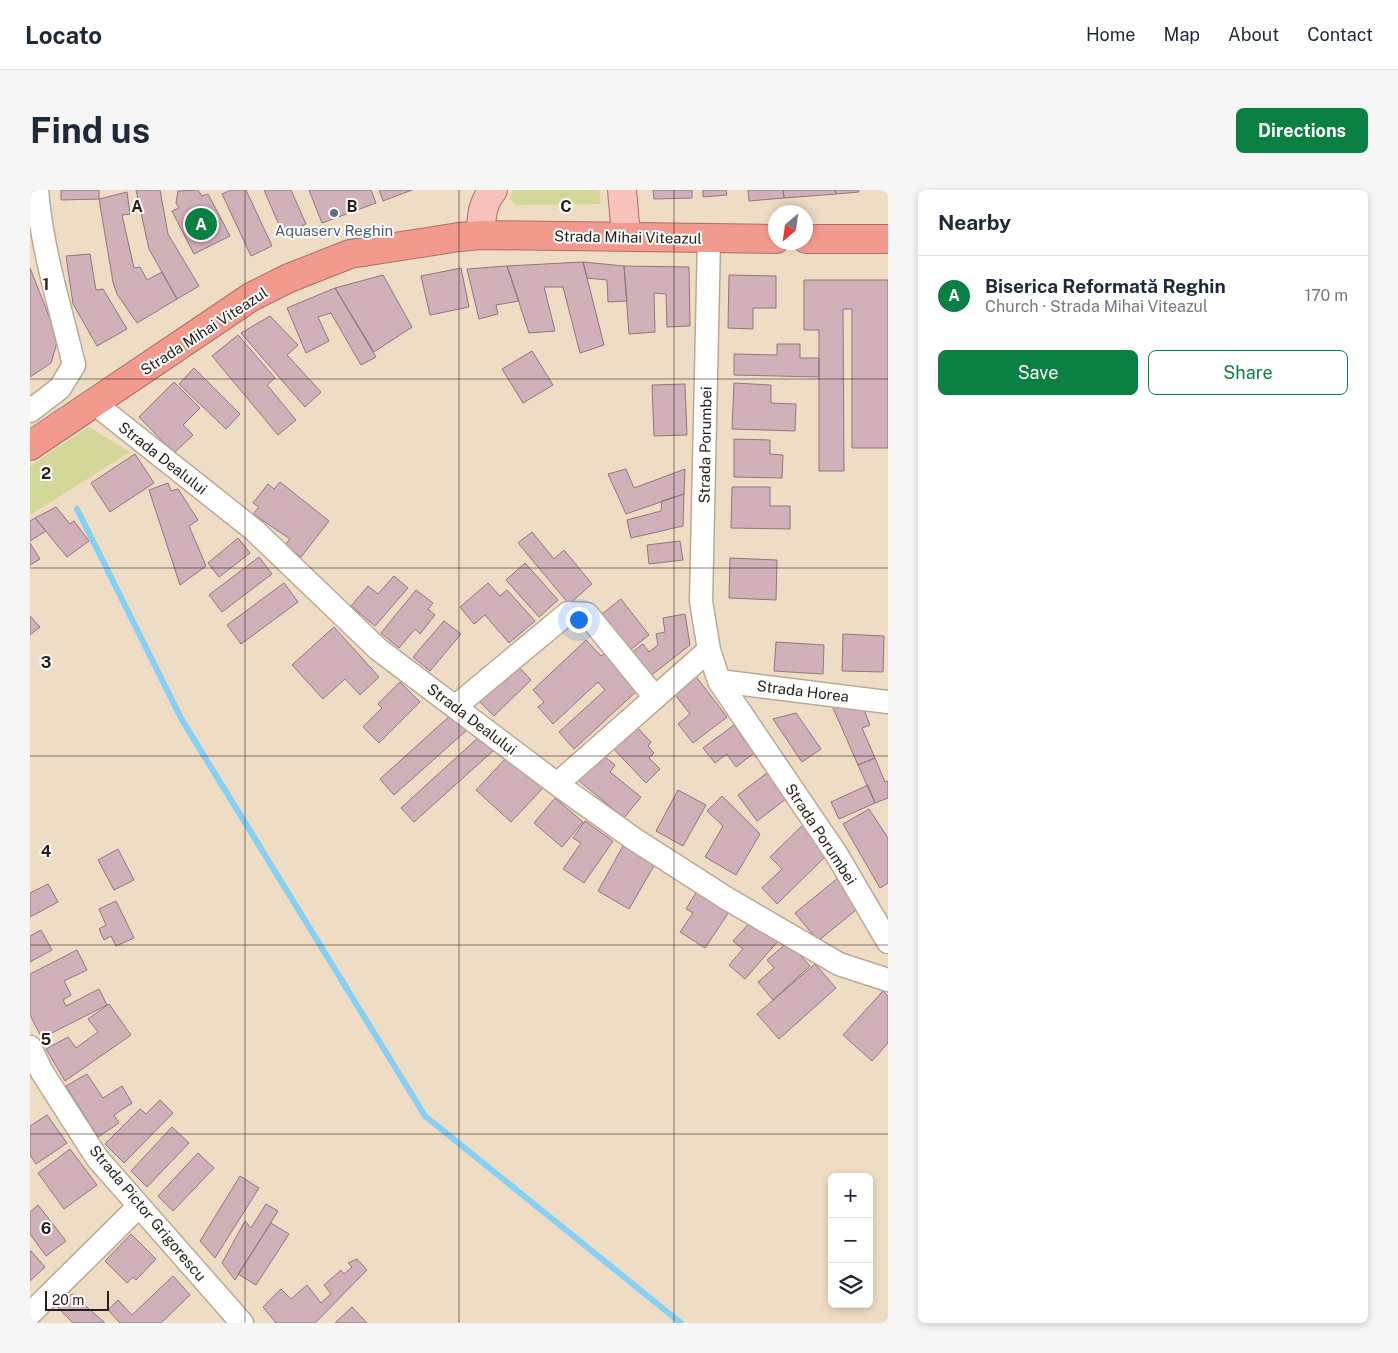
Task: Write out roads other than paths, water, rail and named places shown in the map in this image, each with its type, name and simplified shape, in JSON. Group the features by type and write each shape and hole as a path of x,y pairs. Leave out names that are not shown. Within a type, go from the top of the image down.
{"highway":[{"name":"Strada Mihai Viteazul","path":"30,446 251,297 289,278 350,254 481,235 768,239"},
{"path":"813,239 888,239"}],"main road":[{"path":"481,235 481,216 485,201 493,190"},
{"path":"622,190 626,236"}],"street":[{"path":"30,411 60,388 74,365 55,298 41,230 38,190"},
{"name":"Strada Porumbei","path":"709,239 701,600 709,650 719,681 838,855 888,942"},
{"name":"Strada Dealului","path":"94,403 254,530 378,649 557,784 634,839 726,898 839,964 888,980"},
{"path":"456,706 568,614 586,614 654,696"},
{"path":"557,784 654,696 709,650"},
{"name":"Strada Horea","path":"719,681 888,702"},
{"name":"Strada Pictor Grigorescu","path":"30,1047 42,1072 97,1158 242,1323"},
{"path":"30,1314 139,1206"}],"waterway":[{"path":"77,509 182,720 425,1116 681,1323"}],"place":[{"name":"Aquaserv Reghin","path":"334,213"},
{"name":"Biserica Reformată Reghin","path":"201,224"}]}
